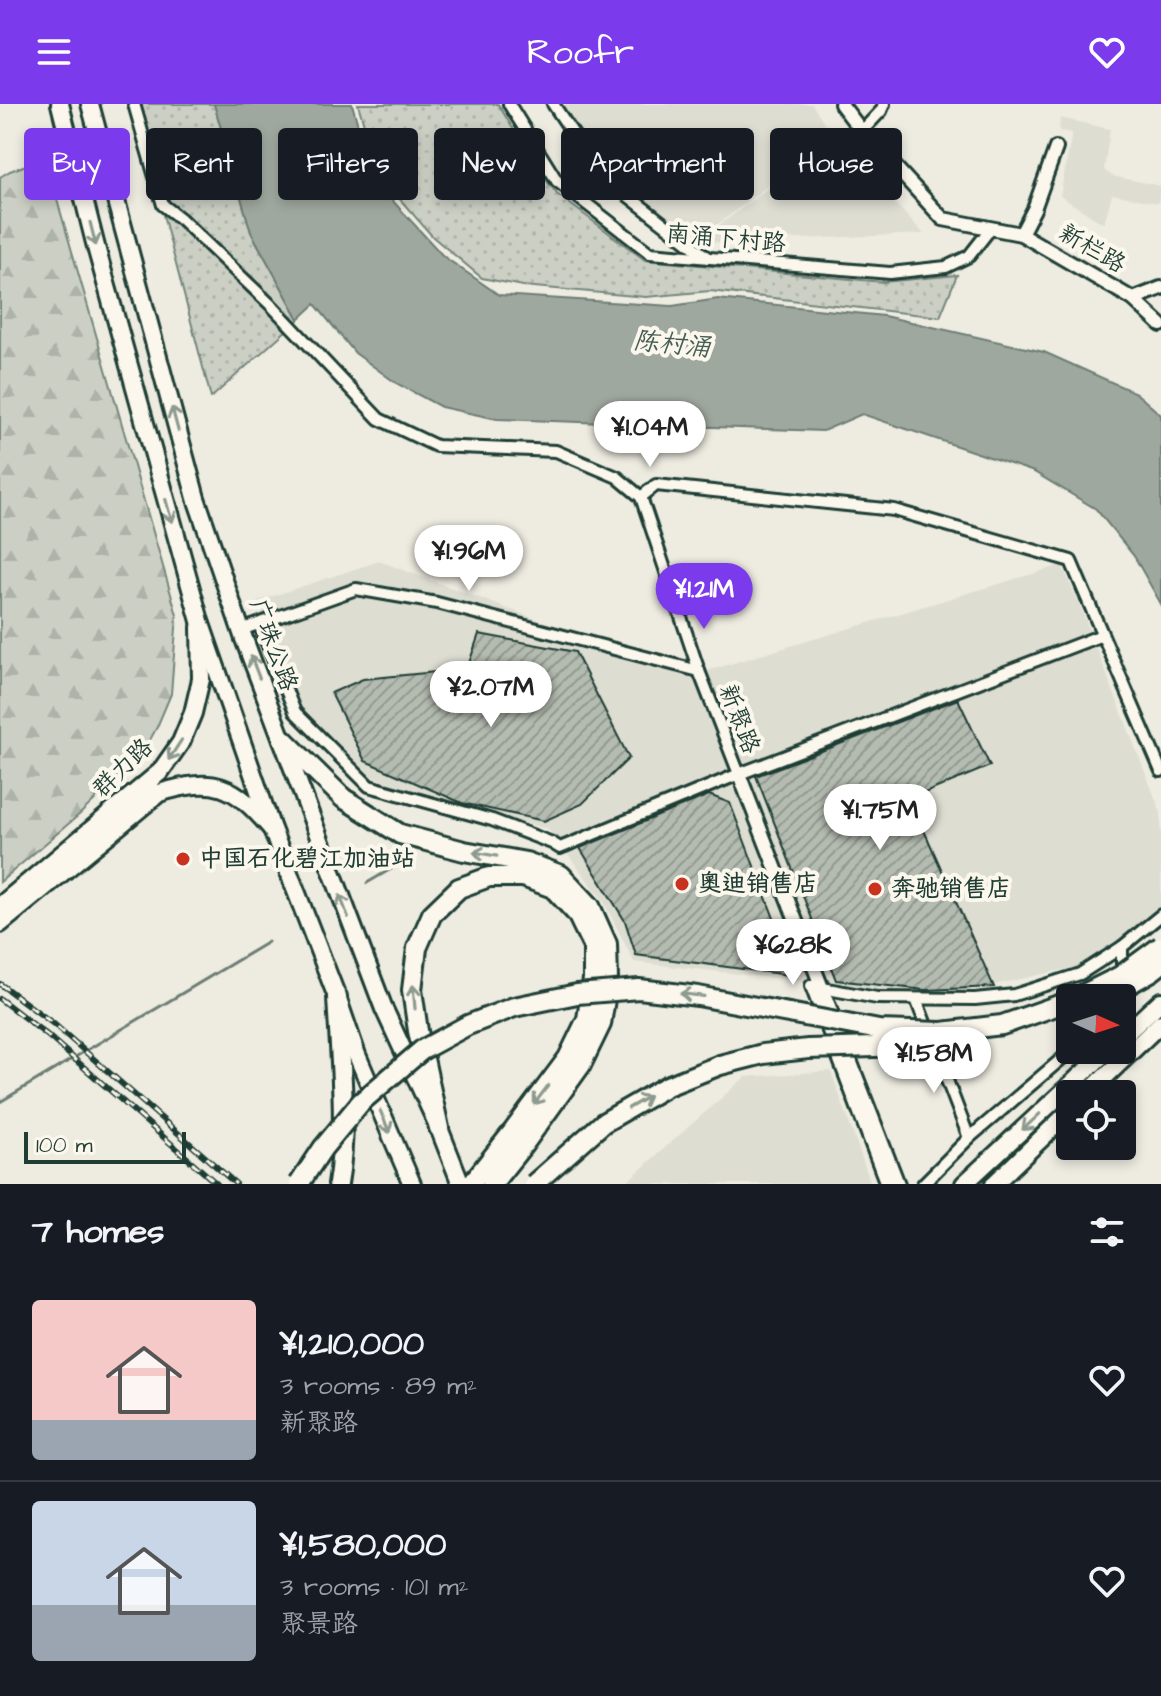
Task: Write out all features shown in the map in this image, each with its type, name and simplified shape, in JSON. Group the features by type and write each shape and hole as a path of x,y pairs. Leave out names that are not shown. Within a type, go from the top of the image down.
{"highway":[{"path":"283,739 343,798 400,834 464,851 526,862 561,875 590,906 607,944 608,980 601,1024 581,1065 519,1137 471,1184"},
{"path":"439,1128 412,990 417,948 432,914 459,888 489,877 523,877 553,888 577,914 593,947 593,979 587,1019 568,1058 492,1184"},
{"path":"1104,984 1161,946"},
{"path":"1129,984 1161,964"},
{"path":"299,1184 323,1148 361,1102 422,1050 468,1025 514,1007 577,994 639,989 698,996 879,1030 942,1032 1002,1025 1056,1006"},
{"path":"337,997 342,1093 342,1164 338,1184"},
{"path":"534,1184 603,1123 667,1086 720,1065 763,1054 808,1049 941,1045 997,1037 1056,1020"}],"main road":[{"path":"60,104 96,247 200,621 272,829 357,1055 412,1184"},
{"name":"广珠公路","path":"90,104 196,498 241,630 384,1009 439,1128 461,1184"},
{"name":"群力路","path":"0,906 160,772 181,742 193,713 201,679 200,621"},
{"name":"群力路","path":"0,924 159,793 185,785 208,785 234,792 272,829"},
{"path":"1136,1024 1161,1001"},
{"path":"1102,1080 1161,1023"},
{"path":"964,1184 1093,1064"},
{"path":"994,1184 1056,1124"}],"street":[{"path":"134,104 163,205 273,307 379,419 436,446 556,451 617,477 641,497 656,485 894,510 1071,561 1161,771"},
{"name":"南涌下村路","path":"509,104 557,181 650,253 890,273 946,267 969,256 991,228"},
{"path":"553,104 600,174 708,258"},
{"name":"新栏路","path":"841,104 860,128"},
{"path":"865,128 884,104"},
{"path":"1021,234 1034,209 1056,148"},
{"name":"新栏路","path":"902,174 943,219 1021,234 1133,299 1161,325"},
{"path":"1133,299 1161,288"},
{"name":"新聚路","path":"641,497 736,776"},
{"path":"241,630 356,589 437,603 699,671"},
{"path":"259,624 295,712 369,786 492,820 560,848 736,776 1102,635"},
{"path":"736,776 898,1184"},
{"path":"736,776 887,1184"},
{"path":"822,988 877,998 975,999 1014,995 1080,974 1122,947 1161,915"},
{"path":"1122,947 1122,984"},
{"path":"916,999 969,1138"},
{"path":"923,1184 969,1138 1056,1064"}],"shaded area":[{"path":"561,104 812,104 828,128 770,128 770,184 754,197 754,128 576,128"},
{"path":"1060,118 1110,129 1104,170 1112,176 1161,186 1158,203 1112,194 1104,224 1060,196 1072,133 1059,131"},
{"path":"770,186 770,200 892,200 924,234 697,243 677,232 713,230"},
{"path":"640,200 750,200 713,228 677,229"},
{"path":"379,561 690,676 1062,565 1161,813 1161,912 1080,966 939,997 634,962 603,900 548,829 429,799 370,776 303,715 258,601"},
{"path":"831,1071 871,1184 624,1184 745,1077"}],"green space":[{"path":"134,104 214,104 221,128 146,128 146,150"},
{"path":"358,104 498,104 513,128 434,128 434,200 545,200 545,178 561,200 645,260 883,282 957,275 940,317 710,291 646,297 523,286 482,278 433,237 401,200 418,200 418,128 365,128"},
{"path":"24,166 24,200 57,200 177,615 171,694 141,756 80,814 0,882 0,177"},
{"path":"159,200 242,200 251,232 299,319 211,398"}],"water":[{"name":"陈村涌","path":"214,104 352,104 359,128 278,128 278,200 392,200 443,256 499,295 672,306 718,299 884,316 1044,352 1136,393 1161,415 1161,604 1134,556 1096,509 1034,472 862,414 823,431 497,419 441,407 396,383 355,353 315,304 299,319 251,232 242,200 262,200 262,128 221,128"}],"building":[{"path":"479,634 575,652 629,758 582,804 544,821 462,803 365,761 331,693 363,679 467,669"},
{"name":"奔驰销售店","path":"958,699 990,766 910,799 994,987 925,990 836,980 756,776"},
{"name":"奥迪销售店","path":"709,795 730,803 796,976 636,955 625,921 580,848"}],"waterway":[{"path":"367,883 415,855"},
{"path":"0,1102 268,942"}],"railway":[{"path":"0,984 55,1025 236,1184"},
{"path":"0,999 47,1035 217,1184"}],"place":[{"name":"中国石化碧江加油站","path":"183,859"},
{"name":"奥迪销售店","path":"682,884"},
{"name":"奔驰销售店","path":"875,889"}]}
